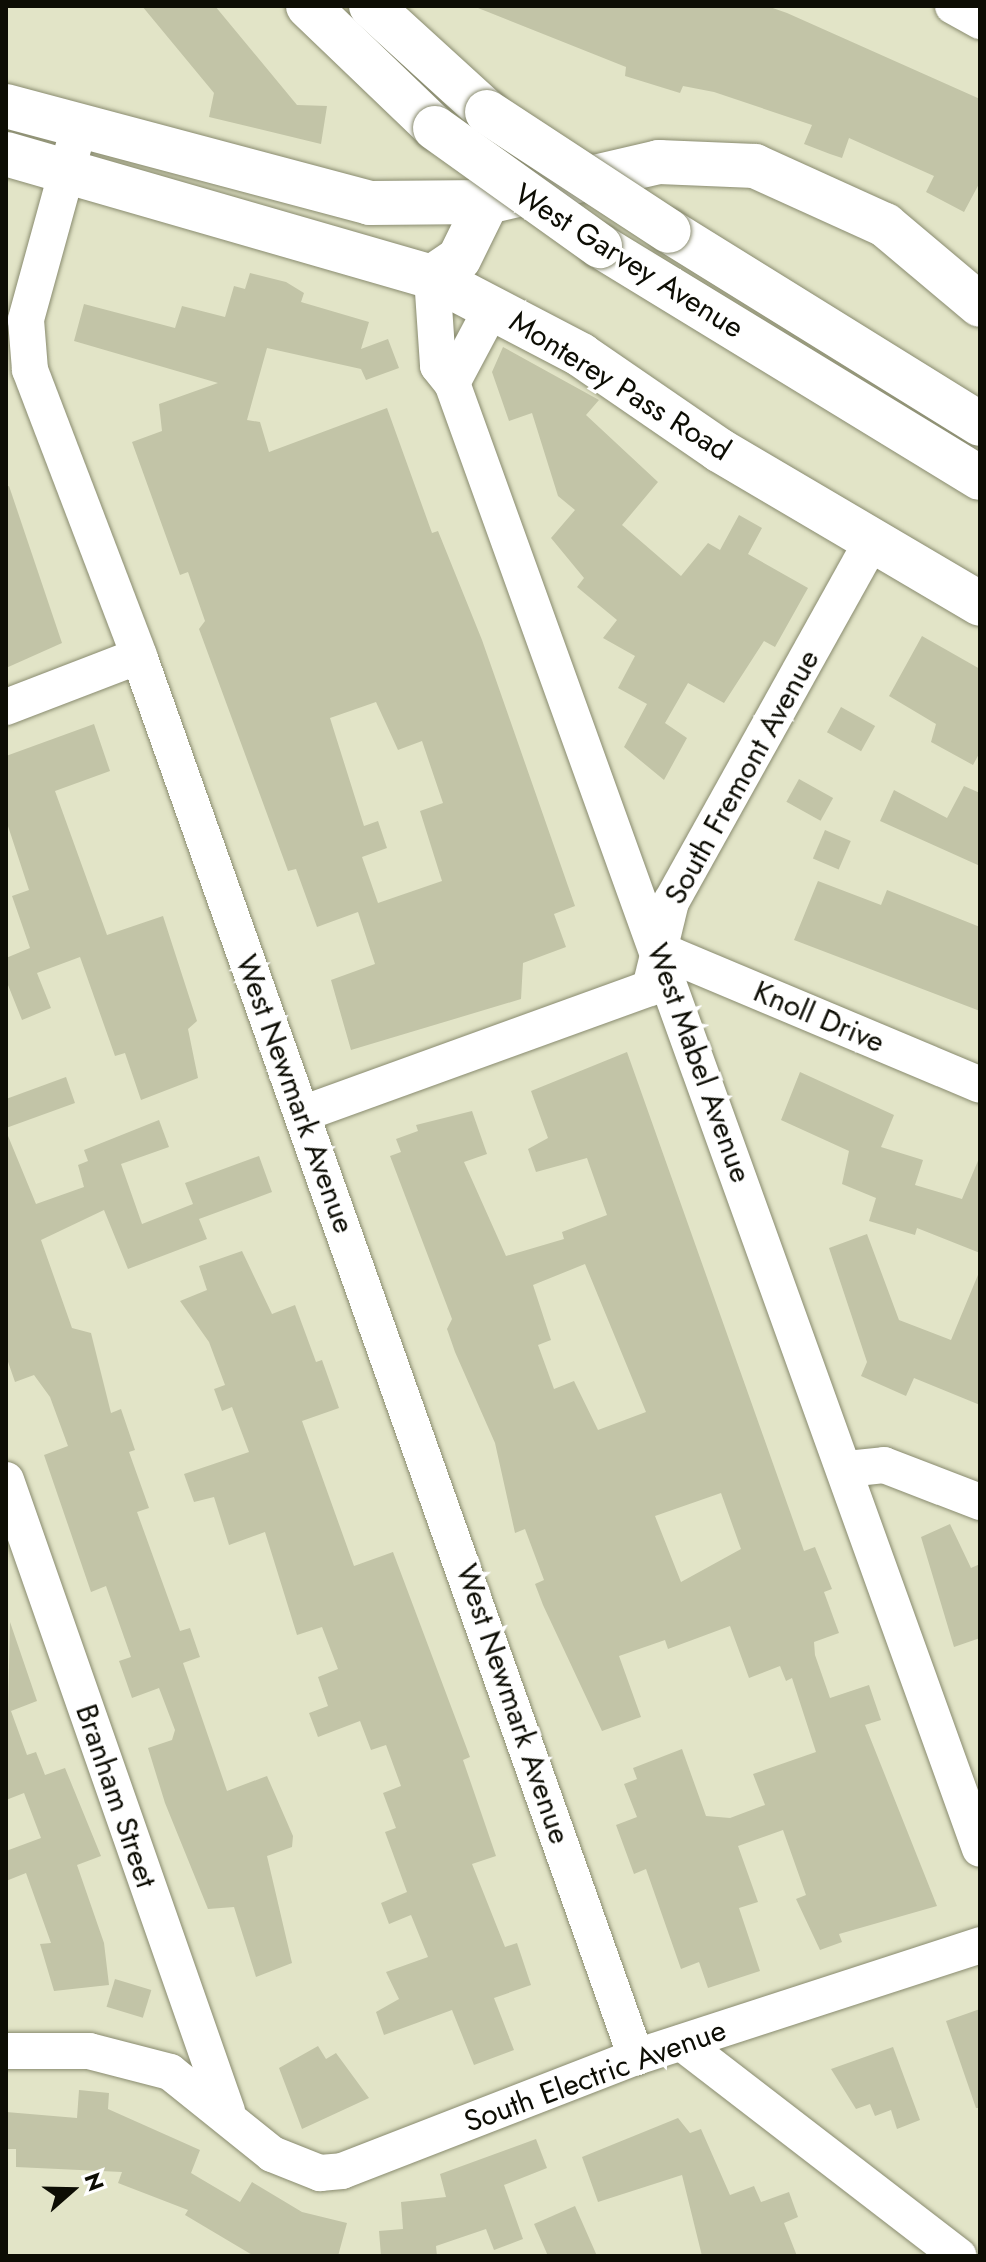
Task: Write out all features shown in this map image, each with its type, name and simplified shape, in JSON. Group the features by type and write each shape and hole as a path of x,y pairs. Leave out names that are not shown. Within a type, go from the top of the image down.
{"main road":[{"name":"West Garvey Avenue","path":"308,6 435,128 600,246 980,478"},
{"name":"West Garvey Avenue","path":"371,6 487,112 669,231 980,424"},
{"path":"6,106 370,203 487,202 659,162 755,166 885,225 980,305"},
{"name":"Monterey Pass Road","path":"6,154 432,277 493,306 871,543 980,604"},
{"path":"432,277 459,259 487,202"},
{"path":"825,383 860,376 980,450"}],"street":[{"path":"953,6 980,21"},
{"name":"West Newmark Avenue","path":"79,127 26,320 30,370 139,656 636,2057"},
{"name":"West Mabel Avenue","path":"432,277 438,366 452,383 847,1469 980,1849"},
{"path":"452,383 493,306"},
{"name":"South Fremont Avenue","path":"302,1114 639,997 650,988 657,949 671,902 871,543"},
{"path":"6,707 139,656"},
{"name":"Knoll Drive","path":"657,949 980,1085"},
{"path":"847,1469 884,1465 980,1502"},
{"name":"Branham Street","path":"6,1480 227,2111"},
{"name":"South Electric Avenue","path":"6,2051 89,2051 170,2072 227,2111 272,2154 320,2173 342,2171 636,2057 980,1945"},
{"path":"682,2043 959,2256"}],"building":[{"path":"142,6 215,6 297,105 327,106 321,144 209,117 214,93"},
{"path":"473,6 767,6 980,99 980,182 964,212 926,192 934,176 849,138 842,158 830,154 804,144 812,125 714,92 683,86 680,93 625,76 626,67"},
{"path":"250,273 286,282 304,293 301,302 369,322 361,349 388,339 399,368 366,380 361,369 267,348 247,420 260,422 269,452 387,408 432,533 438,531 482,640 575,906 554,914 566,947 523,963 521,999 351,1050 331,980 375,964 358,912 317,927 296,869 288,871 199,629 205,621 188,572 180,575 132,442 162,431 159,404 218,383 74,341 84,304 175,328 182,306 225,317 234,286 245,289","holes":["376,702 398,750 422,741 443,803 420,811 442,881 378,903 362,857 387,848 378,821 364,826 330,718"]},
{"path":"503,347 599,400 586,415 658,482 622,525 681,576 708,543 720,550 739,515 762,528 748,554 808,588 775,647 764,641 724,703 688,683 665,723 687,738 664,780 624,747 647,704 618,688 635,656 603,638 617,620 577,587 584,578 551,538 575,510 558,496 532,413 509,421 492,372"},
{"path":"9,486 62,643 6,668 6,487"},
{"path":"922,636 980,669 980,752 973,765 931,742 936,724 889,696"},
{"path":"841,707 875,726 861,751 827,732"},
{"path":"94,724 110,771 55,791 107,935 163,916 197,1021 188,1029 198,1078 141,1100 125,1053 115,1056 80,957 37,973 51,1008 22,1020 6,980 6,958 30,948 12,896 29,890 6,820 6,756"},
{"path":"799,779 833,798 821,821 786,802"},
{"path":"964,786 980,793 980,866 880,821 894,790 947,818"},
{"path":"825,830 851,841 839,869 813,859"},
{"path":"818,881 881,905 887,890 980,927 980,1011 794,940"},
{"path":"627,1052 804,1551 815,1547 832,1589 824,1592 839,1633 814,1642 815,1655 830,1698 869,1685 881,1720 865,1725 937,1906 839,1934 842,1942 820,1950 796,1899 806,1895 783,1830 738,1846 758,1902 739,1908 760,1971 708,1988 699,1962 681,1969 646,1869 634,1874 616,1825 637,1817 624,1784 637,1779 633,1768 682,1749 706,1816 730,1818 765,1805 753,1774 816,1752 792,1678 786,1681 780,1666 749,1678 730,1626 668,1649 665,1640 619,1656 641,1717 602,1731 543,1605 535,1584 544,1580 525,1529 515,1533 495,1443 455,1352 447,1329 452,1319 390,1156 401,1152 396,1139 418,1131 416,1125 472,1111 487,1154 464,1162 506,1256 564,1239 562,1232 607,1215 587,1158 536,1172 528,1149 548,1138 531,1091","holes":["585,1264 646,1412 598,1430 574,1381 554,1389 538,1345 551,1340 533,1285","721,1493 741,1549 681,1582 655,1516"]},
{"path":"800,1072 894,1115 881,1147 923,1160 915,1185 962,1199 980,1156 980,1253 917,1228 915,1235 869,1221 876,1198 842,1184 849,1151 781,1120"},
{"path":"66,1077 75,1103 6,1128 6,1099"},
{"path":"159,1120 169,1147 121,1164 142,1224 193,1204 185,1183 259,1156 272,1192 199,1219 207,1239 128,1269 104,1210 41,1240 72,1328 91,1333 111,1413 121,1409 135,1450 129,1452 149,1508 137,1512 180,1631 190,1628 200,1657 183,1663 227,1791 267,1776 293,1836 292,1847 267,1856 292,1963 256,1977 234,1907 208,1909 165,1803 148,1748 172,1740 175,1730 159,1688 132,1698 119,1661 131,1657 106,1586 91,1592 44,1455 68,1446 50,1397 34,1375 15,1382 6,1356 6,1131 36,1204 84,1187 78,1165 88,1161 84,1150"},
{"path":"867,1234 899,1320 951,1340 980,1270 980,1405 914,1378 906,1396 861,1376 867,1362 829,1248"},
{"path":"242,1251 272,1314 295,1305 316,1362 322,1360 339,1408 302,1421 354,1566 393,1552 470,1757 463,1760 496,1856 472,1864 505,1947 517,1943 531,1985 494,1998 514,2050 474,2065 452,2010 384,2035 376,2012 399,1999 386,1972 428,1957 411,1915 389,1924 381,1903 407,1892 385,1832 396,1828 383,1793 401,1786 386,1745 371,1750 360,1721 318,1737 309,1713 328,1706 318,1677 338,1669 322,1627 297,1635 265,1532 229,1545 214,1497 194,1502 184,1474 249,1452 232,1407 222,1411 214,1389 225,1385 209,1342 180,1301 207,1290 199,1266"},
{"path":"950,1524 971,1568 980,1564 980,1638 954,1647 921,1537"},
{"path":"10,1622 37,1701 11,1711 27,1755 36,1752 45,1775 65,1768 101,1856 77,1865 104,1943 109,1985 54,1991 40,1944 51,1943 26,1873 6,1881 6,1851 41,1838 24,1793 6,1800"},
{"path":"115,1979 151,1990 143,2018 107,2007"},
{"path":"980,2009 980,2108 976,2108 946,2021"},
{"path":"318,2046 326,2059 336,2053 369,2098 302,2129 279,2068"},
{"path":"893,2047 920,2120 897,2129 891,2110 875,2116 870,2104 856,2109 831,2069"},
{"path":"79,2090 109,2093 108,2109 200,2150 191,2173 240,2202 252,2182 302,2212 347,2223 338,2256 254,2256 185,2215 188,2210 118,2183 122,2172 16,2167 16,2149 6,2149 6,2112 77,2118"},
{"path":"678,2118 690,2133 701,2129 730,2195 754,2186 761,2202 789,2192 798,2217 784,2223 797,2256 702,2256 682,2175 598,2202 582,2157"},
{"path":"536,2139 547,2168 504,2185 523,2239 494,2250 486,2229 436,2246 437,2256 381,2256 379,2231 403,2229 401,2202 446,2197 440,2174"},
{"path":"575,2206 597,2256 548,2256 534,2224"}]}
